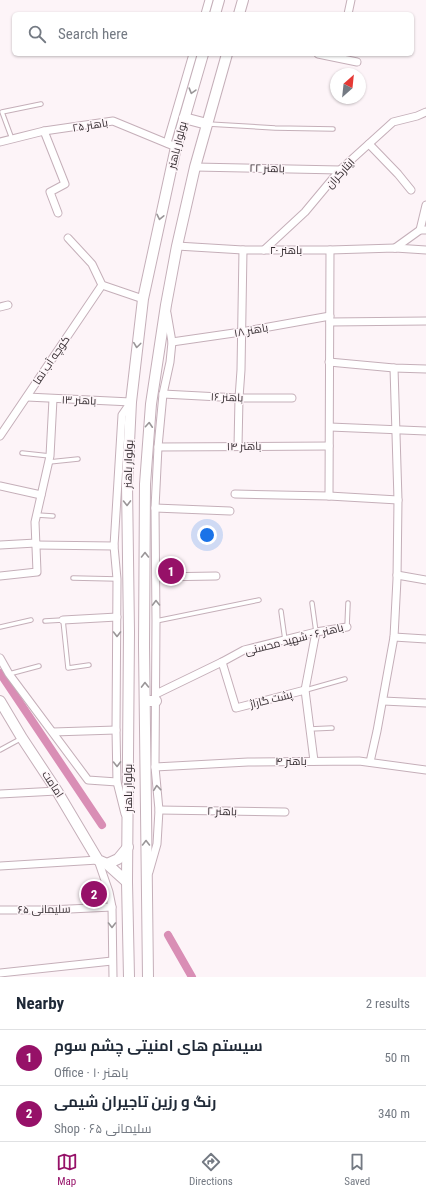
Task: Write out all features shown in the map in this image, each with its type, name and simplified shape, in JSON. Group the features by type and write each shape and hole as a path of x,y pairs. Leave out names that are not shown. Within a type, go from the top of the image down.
{"main road":[{"path":"216,12 219,0"},
{"path":"240,12 243,0"},
{"name":"بولوار باهنر","path":"129,977 127,825 129,632 122,484 143,299 172,145 184,118 202,56"},
{"name":"بولوار باهنر","path":"148,977 144,646 145,484 151,404 166,305 194,167 226,56"},
{"path":"184,118 207,124"},
{"path":"129,632 137,634 145,631"},
{"path":"129,646 137,643 144,646"},
{"path":"145,701 156,697"},
{"name":"امامت","path":"0,701 3,712 57,791 102,862 127,882"},
{"path":"102,862 118,859 128,847"}],"street":[{"path":"205,12 209,0"},
{"path":"348,12 351,0"},
{"path":"172,145 193,56"},
{"path":"340,56 357,62"},
{"name":"ایثارگران","path":"264,250 305,212 340,170 393,122 418,116 426,112"},
{"path":"418,116 426,120"},
{"name":"باهنر ۲۵","path":"0,142 44,131 113,121 172,145"},
{"path":"44,131 66,184 50,192 58,213"},
{"path":"369,144 411,190"},
{"name":"باهنر ۲۲","path":"194,167 340,170"},
{"path":"395,248 423,230 426,205"},
{"path":"68,238 92,264 102,285 143,299"},
{"name":"باهنر ۲۰","path":"177,246 243,250 395,248 426,250"},
{"path":"238,446 243,250"},
{"path":"329,496 330,250"},
{"name":"کوچه آب نما","path":"0,436 102,285"},
{"path":"0,307 8,305"},
{"path":"146,882 157,844 160,810 155,767 155,508 158,447 163,394 170,362 172,342 166,305"},
{"name":"باهنر ۱۸","path":"172,342 330,319 426,321"},
{"path":"329,362 394,368 426,369"},
{"path":"370,762 383,701 394,637 398,500 394,368"},
{"name":"باهنر ۱۶","path":"163,394 239,398 292,398"},
{"name":"باهنر ۱۳","path":"27,397 131,402"},
{"path":"0,576 37,572 35,522 49,459 53,399"},
{"path":"330,427 426,431"},
{"name":"باهنر ۱۴","path":"158,447 329,446"},
{"path":"122,484 114,546 117,579 116,730 117,782 127,825"},
{"path":"0,486 40,496"},
{"path":"235,494 329,496 398,500"},
{"path":"155,508 230,511"},
{"path":"0,544 114,546"},
{"path":"397,575 426,580"},
{"path":"156,577 216,576"},
{"path":"63,620 117,617"},
{"name":"باهنر ۶ - شهید محسنی","path":"156,697 244,650 316,632 347,627"},
{"path":"314,761 305,690 316,632"},
{"path":"394,637 426,640"},
{"path":"0,658 9,674 88,780 117,782"},
{"name":"پشت گاراژ","path":"222,662 236,708 305,690"},
{"path":"383,701 426,703"},
{"path":"53,732 116,730"},
{"name":"باهنر ۴","path":"155,767 248,762 359,761 426,770"},
{"path":"0,794 57,791"},
{"name":"باهنر ۲","path":"160,810 286,812"},
{"path":"0,866 102,862 112,907 113,977"},
{"name":"سلیمانی ۶۵","path":"0,910 49,910 112,907"},
{"path":"0,973 112,961"}],"lane":[{"path":"12,140 2,112 41,104"},
{"path":"207,124 275,128 333,129"},
{"path":"22,454 49,459 78,459"},
{"path":"37,515 54,516"},
{"path":"73,578 117,579"},
{"path":"156,621 259,600"},
{"path":"312,603 316,632"},
{"name":"باهنر ۶ - شهید محسنی","path":"347,627 348,603"},
{"path":"281,611 286,640"},
{"path":"0,627 31,620"},
{"path":"45,621 63,620 68,668 89,665"},
{"path":"9,674 39,666"},
{"path":"305,690 345,679"},
{"path":"310,729 332,728"},
{"path":"0,750 22,738"}],"waterway":[{"path":"0,673 102,825"},
{"path":"168,935 192,977"}],"place":[{"name":"سیستم های امنیتی چشم سوم","path":"171,571"},
{"name":"رنگ و رزین تاجیران شیمی","path":"94,894"}]}
